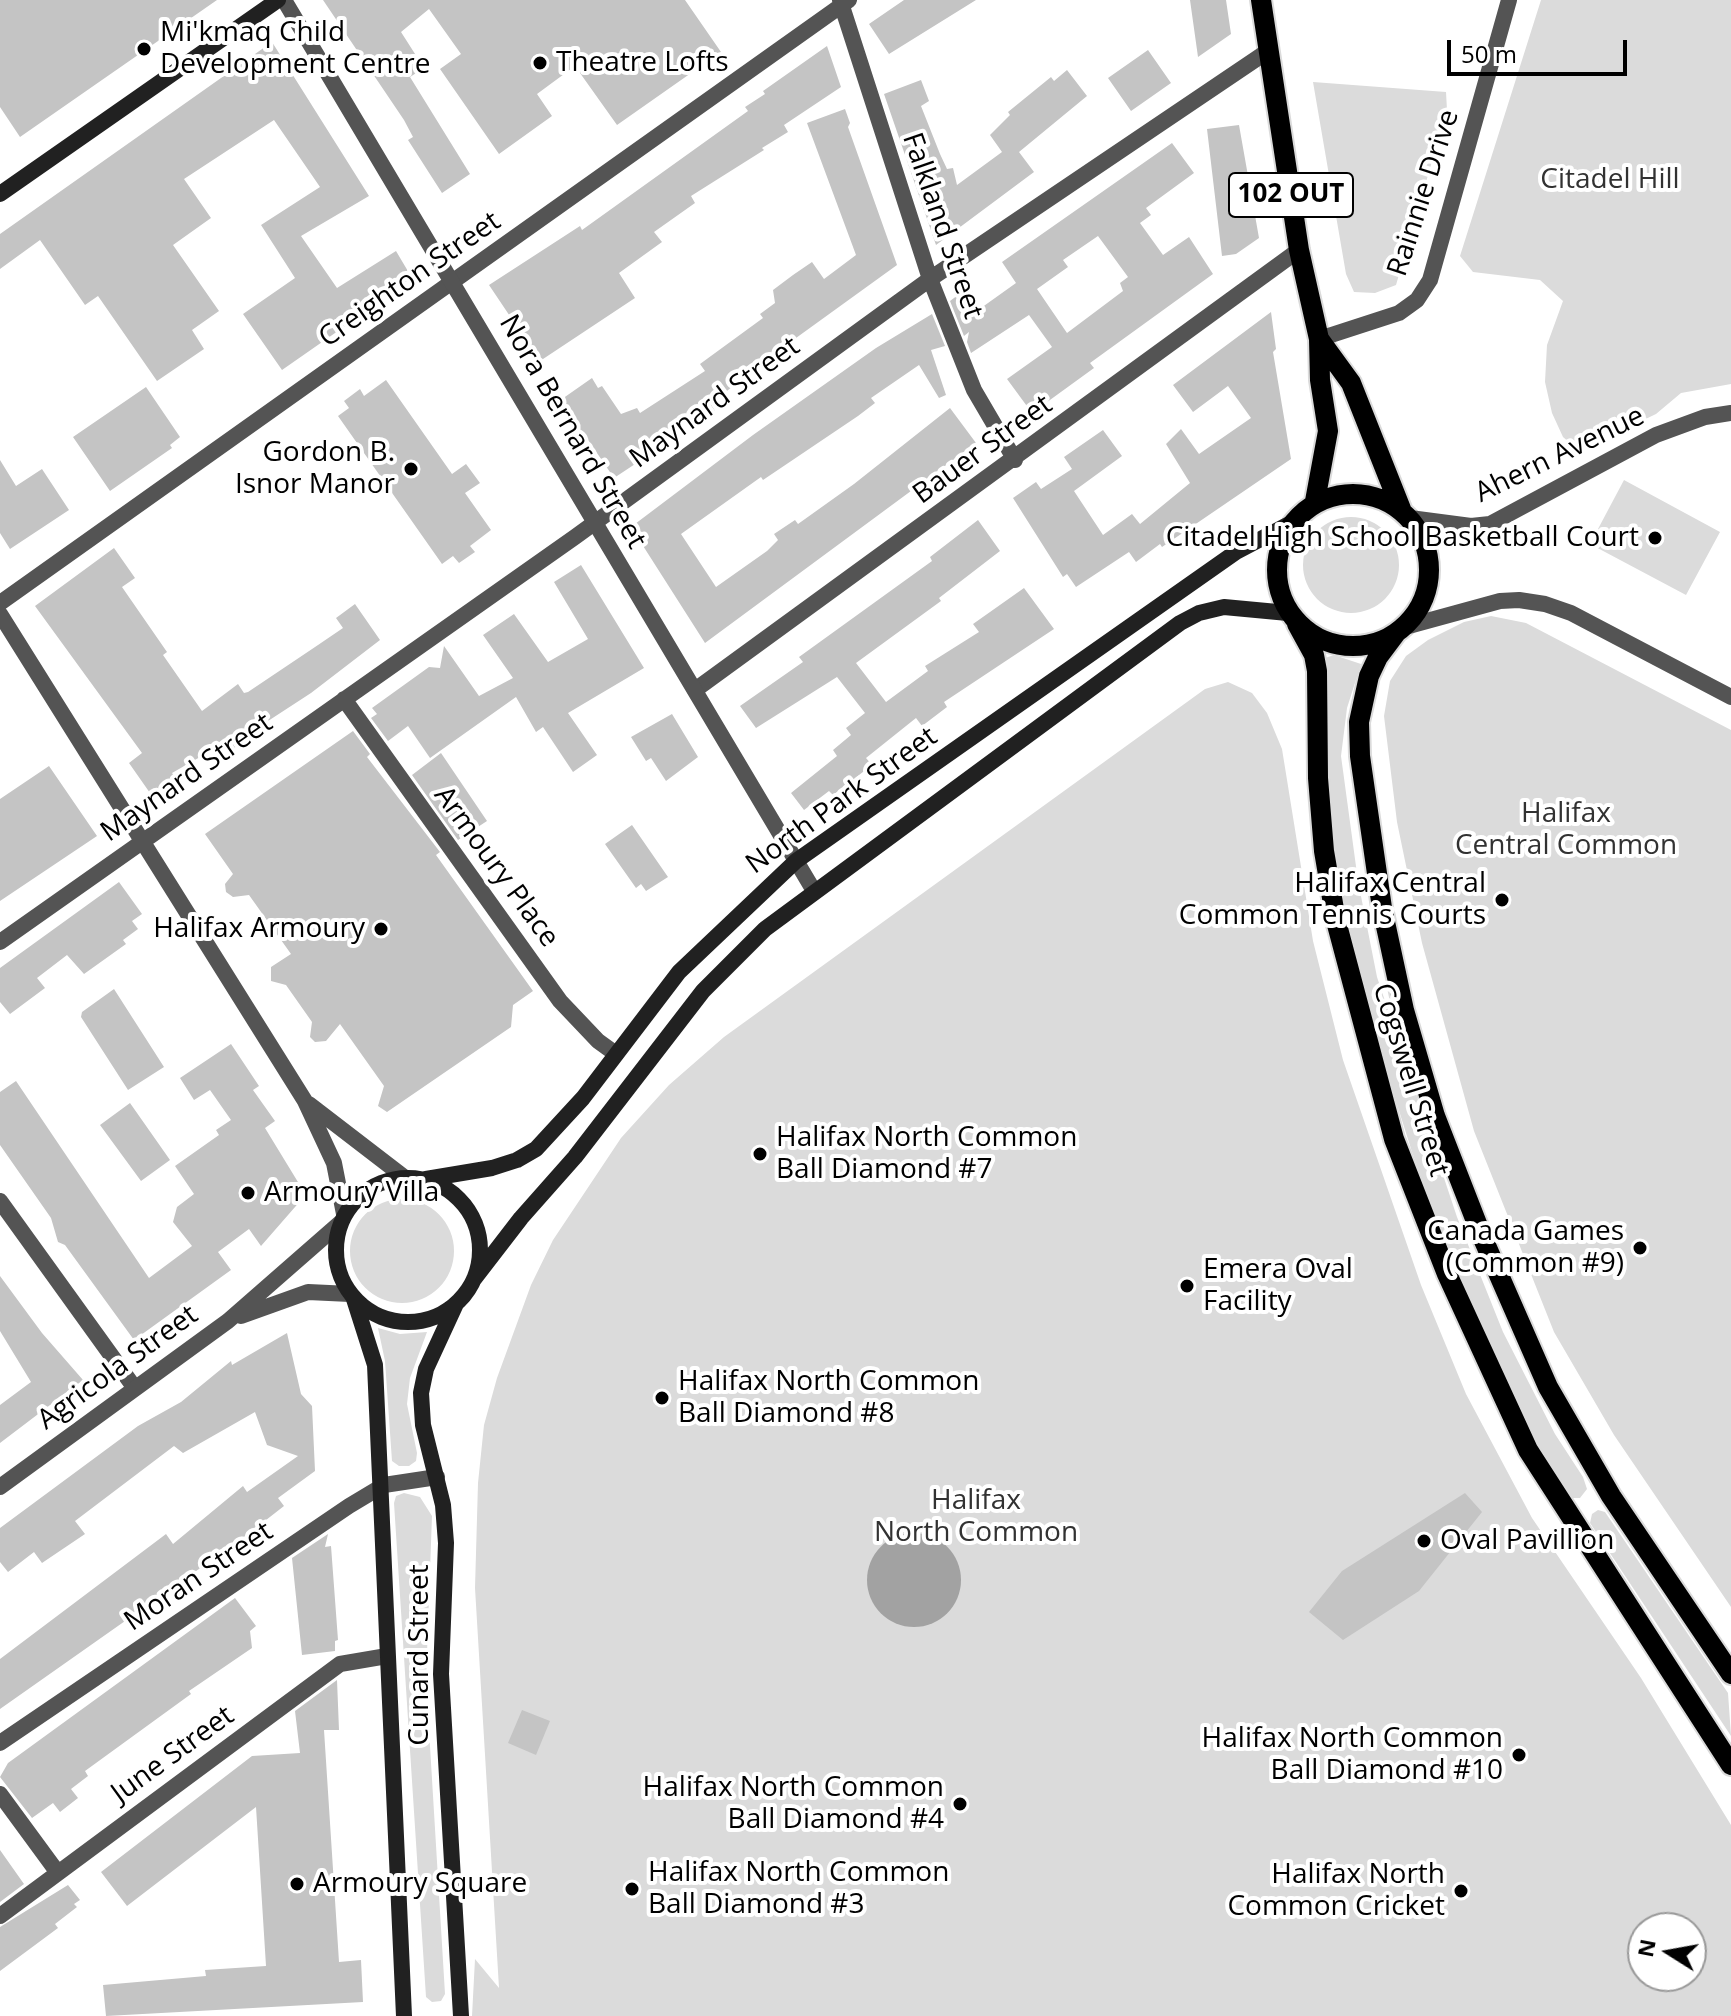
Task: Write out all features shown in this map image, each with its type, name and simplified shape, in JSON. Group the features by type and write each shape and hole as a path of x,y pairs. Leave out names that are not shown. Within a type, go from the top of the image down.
{"main road":[{"path":"0,194 281,0"},
{"name":"102 OUT","path":"1261,0 1299,250 1319,339 1320,380 1328,431 1315,501"},
{"path":"1319,339 1351,383 1405,514 1424,541 1429,566 1426,589 1400,630 1377,642 1334,643 1314,636 1292,618 1279,570 1283,545 1293,522 1315,501 1358,494 1405,514"},
{"name":"North Park Street","path":"426,1179 492,1168 517,1160 536,1149 616,1054 679,972 796,861 1236,552 1293,522"},
{"name":"North Park Street","path":"474,1279 521,1218 575,1157 703,991 765,929 1180,623 1199,613 1224,607 1292,618"},
{"name":"Cogswell Street","path":"1292,618 1314,655 1317,671 1318,778 1324,851 1336,921 1394,1139 1453,1288 1528,1450 1731,1765"},
{"name":"Cogswell Street","path":"1400,630 1378,657 1369,676 1359,722 1360,756 1382,908 1404,1010 1435,1116 1481,1234 1548,1387 1611,1496 1731,1674"},
{"path":"404,1177 426,1179 458,1196 477,1226 480,1253 474,1279 456,1304 432,1318 404,1322 386,1319 352,1296 338,1272 335,1247 342,1218 359,1195 380,1182 404,1177"},
{"name":"Cunard Street","path":"352,1296 375,1365 384,1485 387,1656 404,2016"},
{"name":"Cunard Street","path":"456,1304 426,1369 421,1393 423,1425 437,1477 446,1543 441,1674 461,2016"}],"street":[{"name":"Nora Bernard Street","path":"281,0 454,281 814,891"},
{"name":"Rainnie Drive","path":"1319,339 1399,313 1417,300 1430,280 1509,0"},
{"name":"Creighton Street","path":"0,603 843,2"},
{"name":"Falkland Street","path":"843,2 930,279 974,390 1015,460"},
{"name":"Maynard Street","path":"0,942 595,523 930,279 1268,51"},
{"name":"Bauer Street","path":"695,690 1015,460 1299,250"},
{"name":"Ahern Avenue","path":"1405,514 1471,526 1490,524 1656,435 1705,417 1731,413"},
{"path":"1400,630 1500,601 1545,604 1571,613 1731,697"},
{"path":"0,614 305,1101 334,1163 342,1218"},
{"name":"Armoury Place","path":"344,699 560,1001 598,1041 616,1054"},
{"path":"305,1101 404,1177"},
{"path":"0,1201 134,1387"},
{"name":"Agricola Street","path":"0,1487 228,1321 342,1218"},
{"name":"Agricola Street","path":"228,1321 298,1294 352,1296"},
{"name":"Moran Street","path":"0,1743 384,1485 437,1477"},
{"name":"June Street","path":"0,1916 340,1664 387,1656"},
{"path":"0,1794 58,1873"}],"green space":[{"name":"Citadel Hill","path":"1541,0 1731,0 1731,384 1681,393 1656,414 1579,451 1563,437 1552,413 1545,382 1547,345 1563,301 1540,280 1473,272 1460,256"},
{"path":"1313,82 1446,92 1447,110 1396,285 1375,293 1354,292 1346,274"},
{"name":"Citadel High School Basketball Court","path":"1624,480 1720,532 1686,595 1590,544"},
{"path":"1351,517 1369,521 1385,531 1395,547 1399,565 1395,583 1385,599 1369,609 1351,613 1333,609 1317,599 1307,583 1303,565 1307,547 1317,531 1333,521"},
{"name":"Halifax Central Common","path":"1491,616 1526,623 1731,730 1731,1607 1614,1435 1554,1332 1474,1131 1422,943 1397,822 1384,716 1390,681 1406,656 1428,640 1464,622"},
{"path":"1334,655 1361,664 1347,708 1341,756 1358,881 1377,977 1457,1217 1503,1332 1555,1434 1583,1477 1587,1489 1580,1498 1571,1498 1534,1442 1466,1297 1412,1152 1360,987 1325,817 1322,664 1325,658"},
{"name":"Halifax North Common","path":"1228,682 1252,693 1267,713 1282,749 1313,941 1343,1060 1421,1285 1466,1394 1532,1518 1641,1678 1731,1825 1731,2016 472,2016 475,1959 499,1988 475,1588 478,1483 484,1425 497,1378 531,1285 553,1240 621,1138 669,1085 724,1037 1205,689"},
{"path":"402,1199 422,1203 445,1222 454,1251 450,1271 431,1294 402,1303 382,1299 359,1280 350,1251 354,1231 373,1208"},
{"path":"378,1328 400,1334 427,1332 410,1378 407,1404 417,1453 416,1461 409,1466 399,1466 392,1461 385,1361"},
{"path":"404,1493 420,1497 432,1516 426,1680 445,1994 441,2001 432,2002 426,1997 394,1503 396,1496"},
{"path":"1598,1510 1605,1512 1728,1693 1731,1736 1590,1523 1592,1514"}],"shaded area":[{"path":"914,1533 932,1536 947,1547 958,1562 961,1580 958,1598 947,1613 932,1624 914,1627 896,1624 881,1613 870,1598 867,1580 870,1562 881,1547 896,1536"}],"building":[{"path":"0,0 217,0 20,137 0,107"},
{"path":"323,0 685,0 721,52 617,125 575,66 537,94 552,116 499,154 440,69 461,54 429,9 401,32 424,68 410,77 470,174 442,193 408,140 413,137 404,120"},
{"path":"904,0 976,0 889,54 869,24"},
{"path":"1190,0 1226,0 1231,34 1198,57"},
{"path":"272,42 369,196 301,236 337,288 396,251 412,278 355,313 358,317 282,370 243,314 295,278 261,225 320,187 274,120 184,179 211,218 173,245 219,311 192,330 204,349 157,381 98,296 85,305 40,240 0,269 0,234"},
{"path":"827,46 841,87 784,125 788,132 762,148 764,150 691,196 695,203 654,232 662,242 619,273 635,298 540,361 489,285 580,226 582,230 748,111 745,107 765,94 763,91"},
{"path":"1148,50 1171,83 1131,111 1108,78"},
{"path":"1067,70 1087,96 1019,152 1034,172 936,245 884,94 921,80 929,101 921,106 947,169 953,168 957,185 1002,152 990,135 1010,115 1008,112 1051,77 1054,81"},
{"path":"845,109 850,123 848,127 897,265 760,364 711,404 715,411 614,478 582,431 578,434 559,405 564,402 562,399 592,378 598,388 602,386 621,414 637,408 640,413 705,371 700,364 763,318 760,314 775,303 773,290 793,275 812,262 824,279 856,255 807,123"},
{"path":"1239,125 1259,238 1236,254 1222,256 1207,129"},
{"path":"1172,143 1194,173 1146,208 1151,215 1140,223 1163,255 1189,237 1213,274 1090,363 1094,368 1032,413 1007,379 1052,347 1029,315 971,353 967,342 969,332 964,336 950,301 970,286 981,308 1016,283 1002,262","holes":["1098,236 1128,277 1120,283 1123,291 1067,333 1037,289 1068,267 1063,260"]},
{"path":"1271,312 1276,349 1273,352 1291,459 1162,547 1160,544 1136,562 1129,552 1076,587 1067,574 1063,577 1013,498 1036,482 1041,489 1072,469 1064,457 1103,430 1122,456 1074,491 1103,535 1132,514 1140,524 1190,483 1166,444 1181,429 1199,454 1251,418 1228,386 1193,412 1173,385"},
{"path":"932,314 945,346 931,350 946,395 939,398 919,365 871,398 875,403 858,416 763,480 761,477 681,534 716,587 767,551 778,540 774,534 795,520 798,524 854,484 950,408 976,443 705,643 631,527 753,435 876,348"},
{"name":"Gordon B. Isnor Manor","path":"386,380 452,474 466,464 480,483 465,493 491,530 470,546 475,552 459,563 453,556 442,564 338,416 349,408 344,401 360,389 364,396"},
{"path":"146,387 180,437 170,445 172,448 110,491 73,437"},
{"path":"0,460 16,486 42,469 69,510 10,549 0,533"},
{"path":"978,520 1000,551 939,598 941,601 856,663 886,702 928,671 925,666 979,632 973,624 1024,588 1054,629 944,702 947,707 922,726 916,718 866,758 872,765 833,795 829,791 804,810 791,793 837,756 833,750 851,735 846,728 865,713 837,677 756,728 740,706 803,662 799,657 932,561 930,557"},
{"path":"114,548 135,578 122,587 167,652 163,655 202,711 238,684 244,693 248,692 343,628 336,618 355,604 380,640 311,693 245,736 232,751 214,749 172,773 181,786 157,803 129,763 142,753 35,606"},
{"path":"581,565 644,668 568,713 597,755 573,772 543,727 536,732 516,697 430,758 408,726 388,741 371,718 377,714 372,708 429,667 440,668 444,646 479,696 513,678 483,635 514,614 548,662 588,639 554,582"},
{"path":"672,714 698,757 666,781 651,758 646,761 631,737"},
{"name":"Halifax Armoury","path":"353,731 370,754 367,757 440,852 436,855 533,991 513,1005 511,1027 387,1112 378,1106 384,1086 340,1024 326,1041 315,1042 310,1037 312,1022 286,985 271,981 271,967 291,954 249,895 233,897 226,892 225,884 233,874 205,834"},
{"path":"441,753 487,821 458,840 412,775"},
{"path":"49,766 97,836 0,901 0,799"},
{"path":"632,825 668,877 646,891 641,884 636,888 605,844"},
{"path":"119,882 142,914 132,921 138,929 123,940 126,944 84,974 67,955 37,978 45,988 10,1014 0,1002 0,968"},
{"path":"114,989 164,1067 128,1090 81,1017 82,1012"},
{"path":"231,1044 259,1086 253,1090 275,1121 265,1128 301,1187 302,1199 261,1246 249,1229 218,1252 231,1270 134,1340 65,1245 58,1242 51,1218 0,1145 0,1092 16,1081 149,1278 192,1246 173,1222 177,1207 194,1194 175,1166 219,1135 216,1130 231,1120 210,1090 194,1100 180,1078"},
{"path":"130,1103 170,1160 141,1181 100,1125"},
{"path":"0,1276 42,1333 83,1380 0,1443 0,1405 31,1382 0,1331"},
{"path":"287,1333 301,1394 312,1406 315,1471 278,1498 284,1506 243,1538 0,1709 0,1659 166,1534 173,1544 243,1486 247,1492 298,1456 267,1445 255,1412 183,1453 174,1446 75,1521 85,1534 42,1563 34,1552 8,1572 0,1562 0,1528 138,1426 181,1402 231,1361 232,1365"},
{"name":"Oval Pavillion","path":"1465,1493 1482,1512 1419,1591 1343,1640 1309,1612 1342,1571"},
{"path":"328,1534 325,1547 331,1546 338,1640 335,1641 335,1651 302,1655 292,1558"},
{"path":"235,1598 256,1626 250,1631 252,1648 189,1691 191,1694 85,1771 88,1776 71,1789 78,1798 60,1812 53,1803 32,1818 0,1777 8,1763"},
{"path":"337,1680 339,1730 324,1730 339,1962 361,1960 363,2002 106,2016 103,1985 206,1976 205,1970 266,1966 256,1807 127,1906 101,1872 252,1756 300,1753 295,1711"},
{"path":"522,1710 550,1721 536,1755 508,1743"},
{"path":"0,1850 24,1884 0,1902"},
{"path":"68,1885 80,1900 74,1904 77,1907 55,1924 58,1928 0,1971 0,1927"}],"place":[{"name":"Mi'kmaq Child Development Centre","path":"144,49"},
{"name":"Theatre Lofts","path":"540,63"},
{"name":"Gordon B. Isnor Manor","path":"411,469"},
{"name":"Citadel High School Basketball Court","path":"1655,538"},
{"name":"Halifax Central Common Tennis Courts","path":"1502,900"},
{"name":"Halifax Armoury","path":"381,929"},
{"name":"Halifax North Common Ball Diamond #7","path":"760,1154"},
{"name":"Armoury Villa","path":"248,1193"},
{"name":"Canada Games (Common #9)","path":"1640,1248"},
{"name":"Emera Oval Facility","path":"1187,1286"},
{"name":"Halifax North Common Ball Diamond #8","path":"662,1398"},
{"name":"Oval Pavillion","path":"1424,1541"},
{"name":"Halifax North Common Ball Diamond #10","path":"1519,1755"},
{"name":"Halifax North Common Ball Diamond #4","path":"960,1804"},
{"name":"Armoury Square","path":"297,1884"},
{"name":"Halifax North Common Ball Diamond #3","path":"632,1889"},
{"name":"Halifax North Common Cricket","path":"1461,1891"}]}
